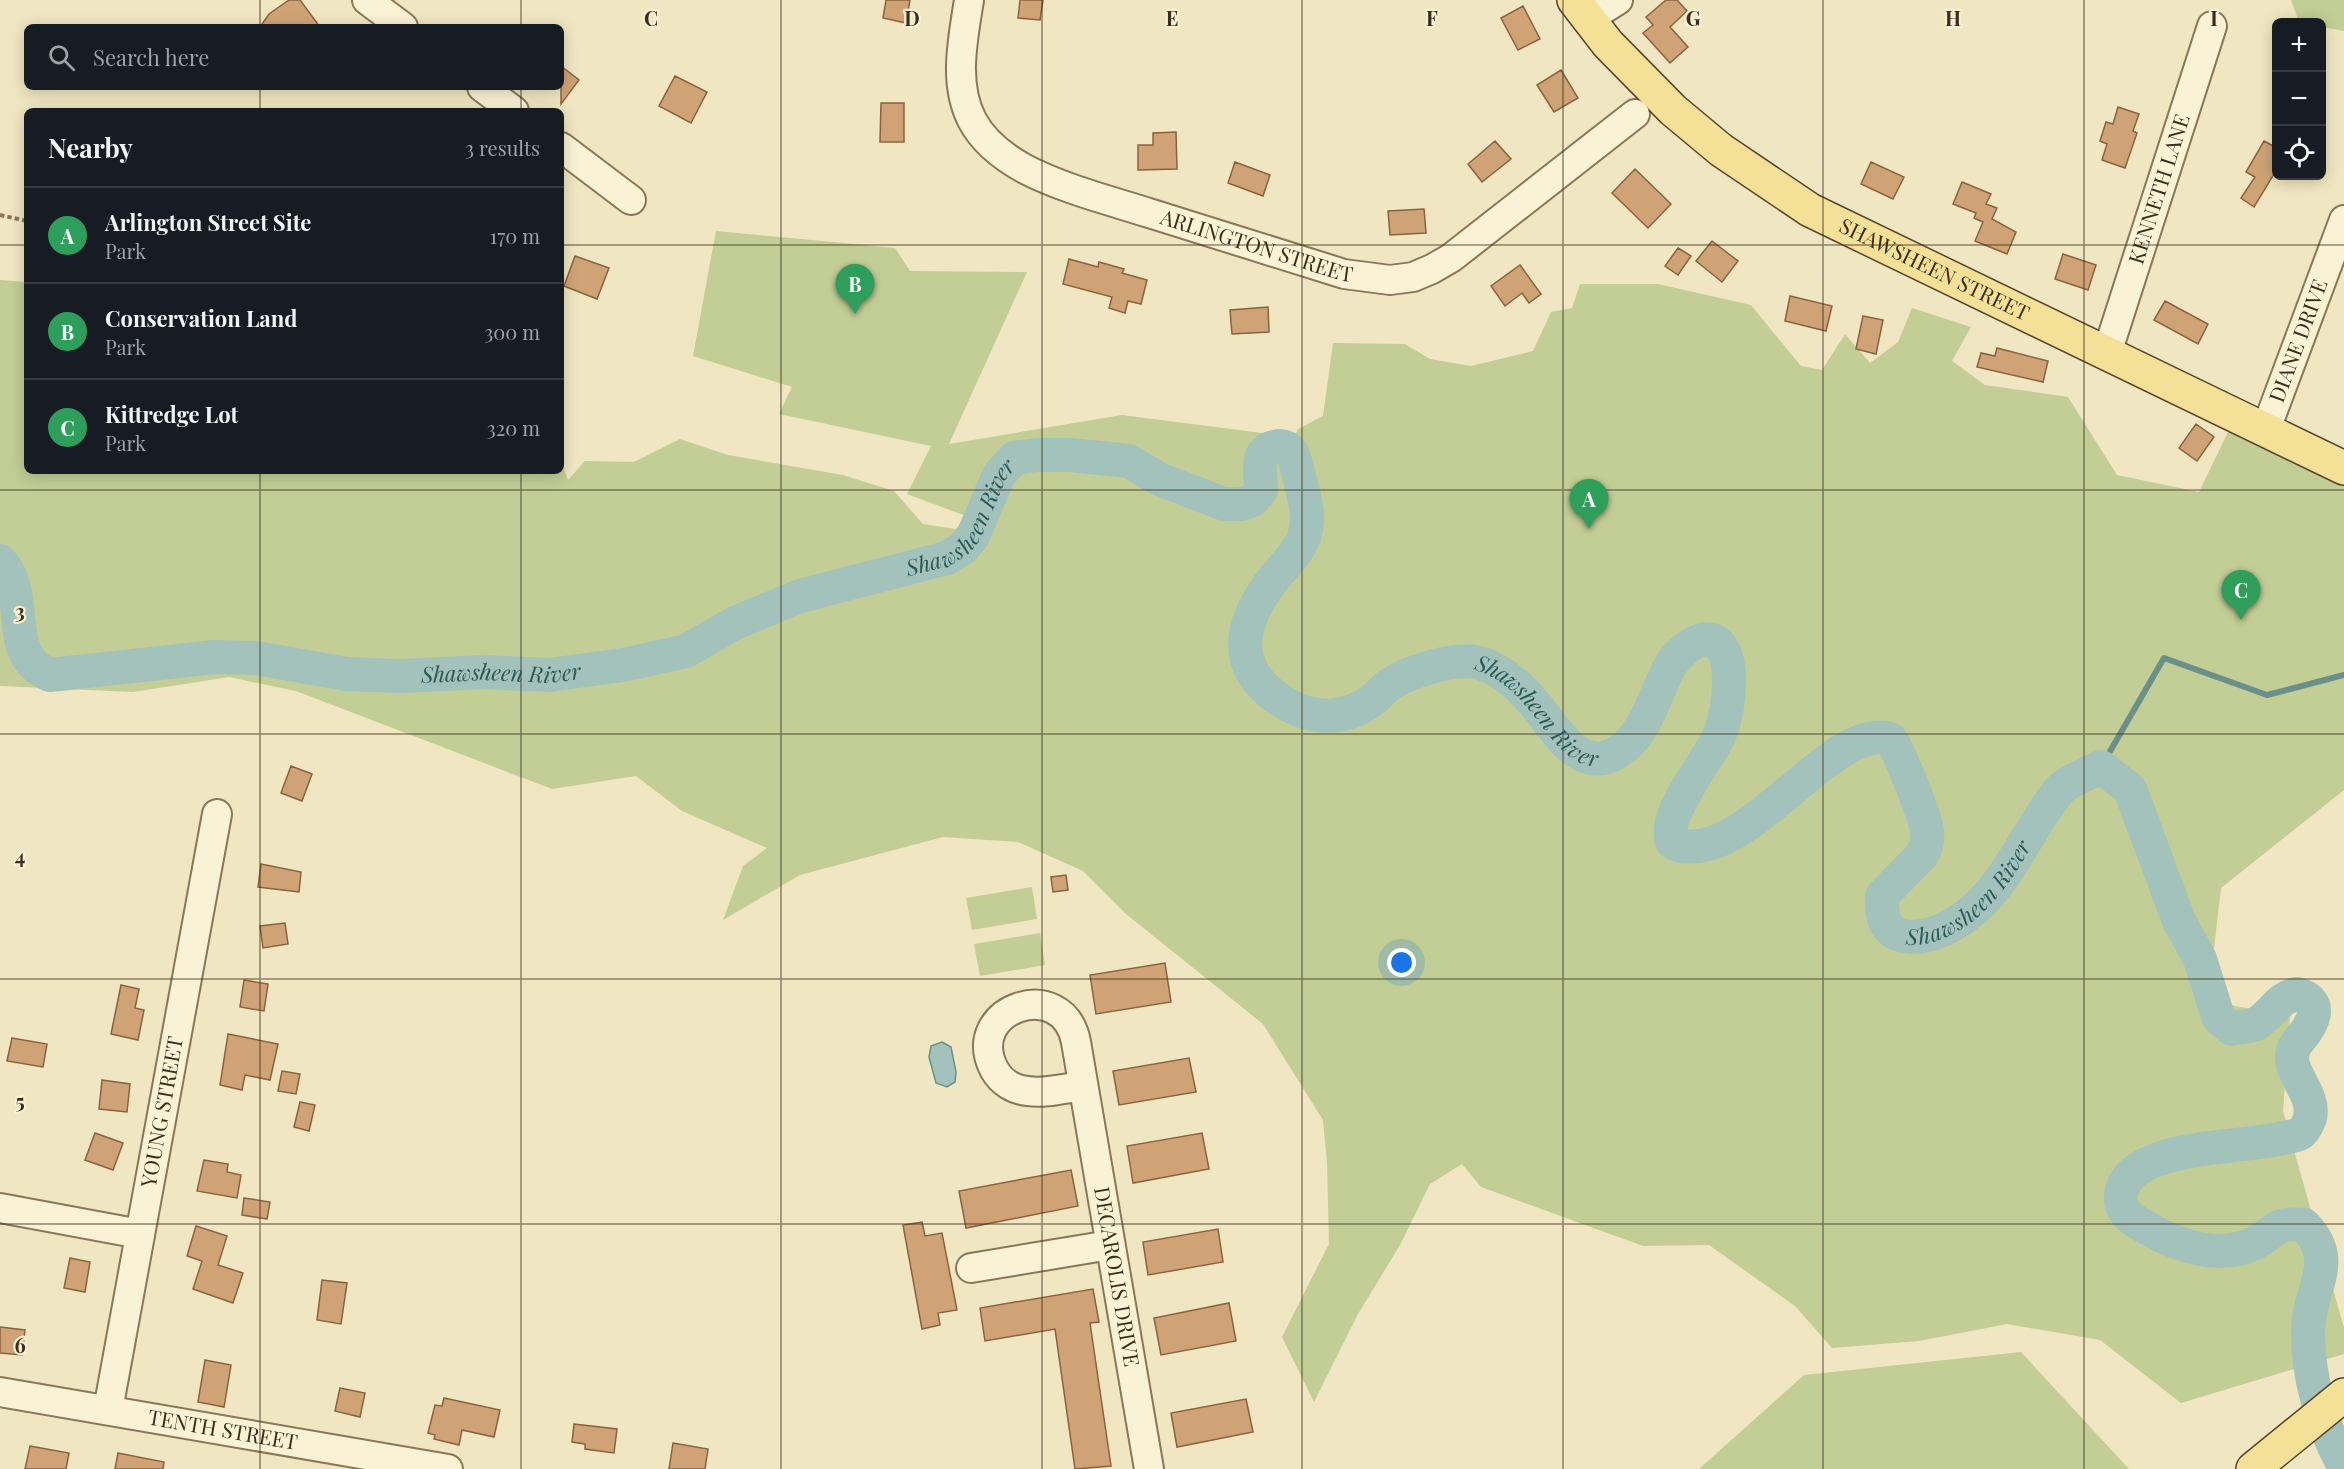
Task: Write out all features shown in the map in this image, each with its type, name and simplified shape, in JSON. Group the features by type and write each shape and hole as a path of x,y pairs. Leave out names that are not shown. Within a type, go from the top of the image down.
{"main road":[{"name":"SHAWSHEEN STREET","path":"1581,10 1629,66 1697,131 1810,210 2344,468"},
{"path":"2253,1469 2344,1395"}],"street":[{"path":"367,0 399,24"},
{"name":"ARLINGTON STREET","path":"969,0 961,54 964,101 973,121 985,138 1003,154 1024,168 1072,189 1344,274 1368,279 1413,277 1451,258 1635,114"},
{"path":"1581,10 1618,0"},
{"name":"KENNETH LANE","path":"2107,352 2212,26"},
{"path":"486,90 510,108"},
{"path":"564,149 631,200"},
{"name":"DIANE DRIVE","path":"2266,429 2344,219"},
{"name":"YOUNG STREET","path":"108,1410 217,814"},
{"name":"DECAROLIS DRIVE","path":"1083,1086 1149,1469"},
{"path":"0,1208 140,1234"},
{"path":"971,1269 1110,1245"},
{"name":"TENTH STREET","path":"0,1392 448,1469"}],"path":[{"path":"0,215 24,220"}],"green space":[{"path":"2291,0 2344,0 2344,31 2326,28 2326,18 2298,18"},
{"path":"716,231 895,248 910,271 1027,272 949,444 1122,415 1262,433 1287,450 1298,429 1323,416 1333,343 1405,344 1430,359 1471,366 1533,351 1551,312 1572,308 1580,284 1658,284 1751,305 1801,366 1822,370 1845,334 1870,363 1898,342 1912,308 1971,327 1952,361 1985,385 2068,397 2117,475 2199,492 2229,430 2344,473 2344,790 2221,888 2212,966 2230,1005 2290,1016 2283,1111 2344,1328 2344,1354 2181,1403 2100,1340 2007,1324 1919,1341 1832,1348 1795,1306 1709,1245 1643,1246 1481,1187 1462,1164 1430,1184 1400,1245 1358,1314 1314,1402 1282,1337 1329,1244 1327,1163 1323,1120 1263,1024 1126,914 1083,871 1018,842 943,837 800,875 723,920 743,866 767,848 682,811 636,776 552,789 296,691 229,677 133,692 0,686 0,280 24,282 24,474 564,474 564,469 568,480 585,461 634,462 680,439 728,455 843,475 894,491 923,524 956,529 966,516 907,494 931,446 779,414 792,387 693,356"},
{"path":"1032,887 1037,919 972,930 966,898"},
{"path":"1040,933 1045,965 980,976 974,944"},
{"path":"2021,1352 2129,1469 1699,1469 1804,1375"},
{"path":"2344,1431 2344,1469 2330,1469 2323,1446"}],"water":[{"path":"942,1042 951,1047 956,1072 955,1082 947,1087 936,1083 929,1057 931,1046"}],"building":[{"path":"289,0 300,0 318,24 262,24 269,14"},
{"path":"886,0 910,0 906,23 883,18"},
{"path":"1020,0 1043,0 1040,20 1018,18"},
{"path":"1666,0 1677,0 1687,11 1670,27 1688,47 1670,63 1643,33 1653,25 1646,17"},
{"path":"1523,6 1540,39 1518,50 1501,18"},
{"path":"564,68 579,80 561,104 561,90 564,90"},
{"path":"1561,70 1578,98 1554,112 1537,85"},
{"path":"675,76 707,92 691,123 659,106"},
{"path":"881,103 904,103 904,142 880,142"},
{"path":"2118,107 2139,114 2133,131 2137,133 2125,168 2102,160 2107,144 2100,141 2106,122 2113,124"},
{"path":"1176,132 1177,169 1138,170 1138,145 1153,145 1153,133"},
{"path":"1495,141 1511,159 1482,182 1468,164"},
{"path":"2264,141 2272,145 2272,177 2254,207 2241,198 2255,177 2246,172"},
{"path":"1235,162 1270,175 1263,196 1228,183"},
{"path":"1871,162 1904,177 1893,199 1861,184"},
{"path":"1635,169 1671,204 1648,228 1612,193"},
{"path":"1962,182 1991,194 1986,204 1997,208 1992,219 2016,232 2007,254 1975,241 1983,222 1974,218 1976,213 1953,204"},
{"path":"1424,209 1426,233 1390,235 1388,211"},
{"path":"1712,241 1738,261 1722,282 1696,261"},
{"path":"1678,248 1691,256 1678,275 1665,266"},
{"path":"2063,254 2096,265 2088,290 2055,279"},
{"path":"575,256 609,268 597,299 564,286"},
{"path":"1069,259 1098,267 1099,262 1124,269 1122,273 1147,280 1141,304 1128,301 1125,313 1109,308 1112,297 1063,284"},
{"path":"1520,265 1541,294 1529,303 1522,293 1505,306 1491,286"},
{"path":"1790,296 1832,306 1826,331 1785,321"},
{"path":"2165,301 2208,324 2198,344 2154,320"},
{"path":"1268,307 1269,332 1232,334 1230,310"},
{"path":"1863,316 1883,320 1876,354 1856,349"},
{"path":"1997,348 2048,361 2043,382 1977,367 1981,353 1995,356"},
{"path":"2196,424 2214,437 2197,461 2179,448"},
{"path":"291,766 312,774 302,801 281,793"},
{"path":"261,864 301,872 299,892 258,887"},
{"path":"1066,875 1068,890 1053,892 1051,877"},
{"path":"285,923 288,944 263,948 260,926"},
{"path":"1165,963 1171,1002 1096,1014 1090,975"},
{"path":"244,980 268,984 264,1011 240,1007"},
{"path":"121,985 139,989 135,1008 144,1010 138,1040 111,1034"},
{"path":"228,1034 278,1044 270,1080 245,1075 242,1090 220,1085"},
{"path":"12,1038 47,1044 43,1067 7,1061"},
{"path":"1189,1058 1196,1092 1119,1105 1113,1071"},
{"path":"282,1071 300,1074 296,1094 278,1091"},
{"path":"102,1080 130,1084 127,1112 99,1109"},
{"path":"300,1102 315,1105 309,1131 294,1127"},
{"path":"95,1133 123,1143 113,1170 85,1160"},
{"path":"1202,1133 1209,1169 1133,1183 1127,1146"},
{"path":"204,1160 228,1164 227,1172 241,1175 237,1198 197,1191"},
{"path":"1071,1170 1078,1206 966,1228 959,1191"},
{"path":"244,1198 270,1202 267,1219 242,1215"},
{"path":"922,1222 925,1236 942,1233 957,1310 938,1313 940,1325 922,1329 903,1225"},
{"path":"196,1226 227,1236 218,1265 243,1273 233,1303 193,1289 202,1261 187,1256"},
{"path":"1218,1229 1223,1262 1148,1275 1143,1242"},
{"path":"70,1258 90,1262 85,1292 64,1288"},
{"path":"322,1280 347,1283 341,1324 317,1320"},
{"path":"1093,1289 1099,1322 1090,1323 1111,1466 1075,1469 1055,1329 985,1341 980,1308"},
{"path":"1229,1303 1236,1341 1161,1355 1154,1318"},
{"path":"0,1327 25,1330 22,1355 0,1353"},
{"path":"205,1360 231,1365 224,1407 198,1402"},
{"path":"340,1388 365,1393 360,1417 335,1411"},
{"path":"444,1398 500,1410 494,1437 462,1430 459,1445 434,1439 435,1435 428,1433 435,1405 442,1406"},
{"path":"1246,1399 1253,1432 1177,1447 1171,1413"},
{"path":"574,1424 617,1429 614,1453 585,1449 585,1444 572,1442"},
{"path":"673,1443 708,1449 705,1469 669,1469"},
{"path":"30,1446 69,1453 66,1469 25,1469"},
{"path":"118,1453 164,1462 163,1469 115,1469"}],"waterway":[{"name":"Shawsheen River","path":"0,561 10,575 15,591 21,639 26,653 35,666 50,675 215,657 256,658 347,674 400,676 484,672 549,675 623,665 686,651 735,623 800,596 947,558 963,548 973,536 999,475 1014,458 1071,455 1129,461 1159,479 1224,504 1242,504 1253,500 1261,490 1260,465 1264,454 1274,447 1284,446 1291,452 1296,464 1306,506 1306,529 1291,559 1274,578 1253,611 1247,627 1245,643 1247,659 1254,674 1265,688 1283,702 1306,713 1330,716 1354,711 1376,697 1387,686 1407,675 1443,664 1475,662 1500,672 1515,683 1559,735 1579,753 1590,758 1602,758 1616,753 1635,736 1676,657 1696,642 1703,640 1716,642 1724,652 1728,669 1727,709 1724,723 1713,747 1679,803 1670,831 1672,842 1691,847 1722,839 1747,825 1823,764 1847,748 1869,739 1890,739 1912,784 1927,832 1922,855 1882,896 1886,924 1894,932 1910,937 1925,936 1940,931 1961,920 1979,905 1994,889 2057,793 2066,785 2101,767 2130,789 2179,921 2200,959 2219,1018 2232,1029 2253,1025 2262,1020 2280,1002 2297,994 2306,997 2311,1002 2314,1014 2309,1027 2294,1049 2292,1059 2311,1107 2310,1118 2302,1132 2295,1136 2190,1151 2165,1157 2143,1166 2128,1178 2121,1195 2122,1207 2133,1219 2159,1235 2186,1246 2214,1251 2242,1248 2262,1239 2280,1226 2304,1225 2315,1238 2320,1251 2321,1264 2320,1277 2309,1318 2311,1367 2323,1418 2344,1466"},
{"path":"2101,767 2164,658 2267,695 2344,675"}],"place":[{"name":"Conservation Land","path":"855,314"},
{"name":"Arlington Street Site","path":"1589,529"},
{"name":"Kittredge Lot","path":"2241,620"}]}
